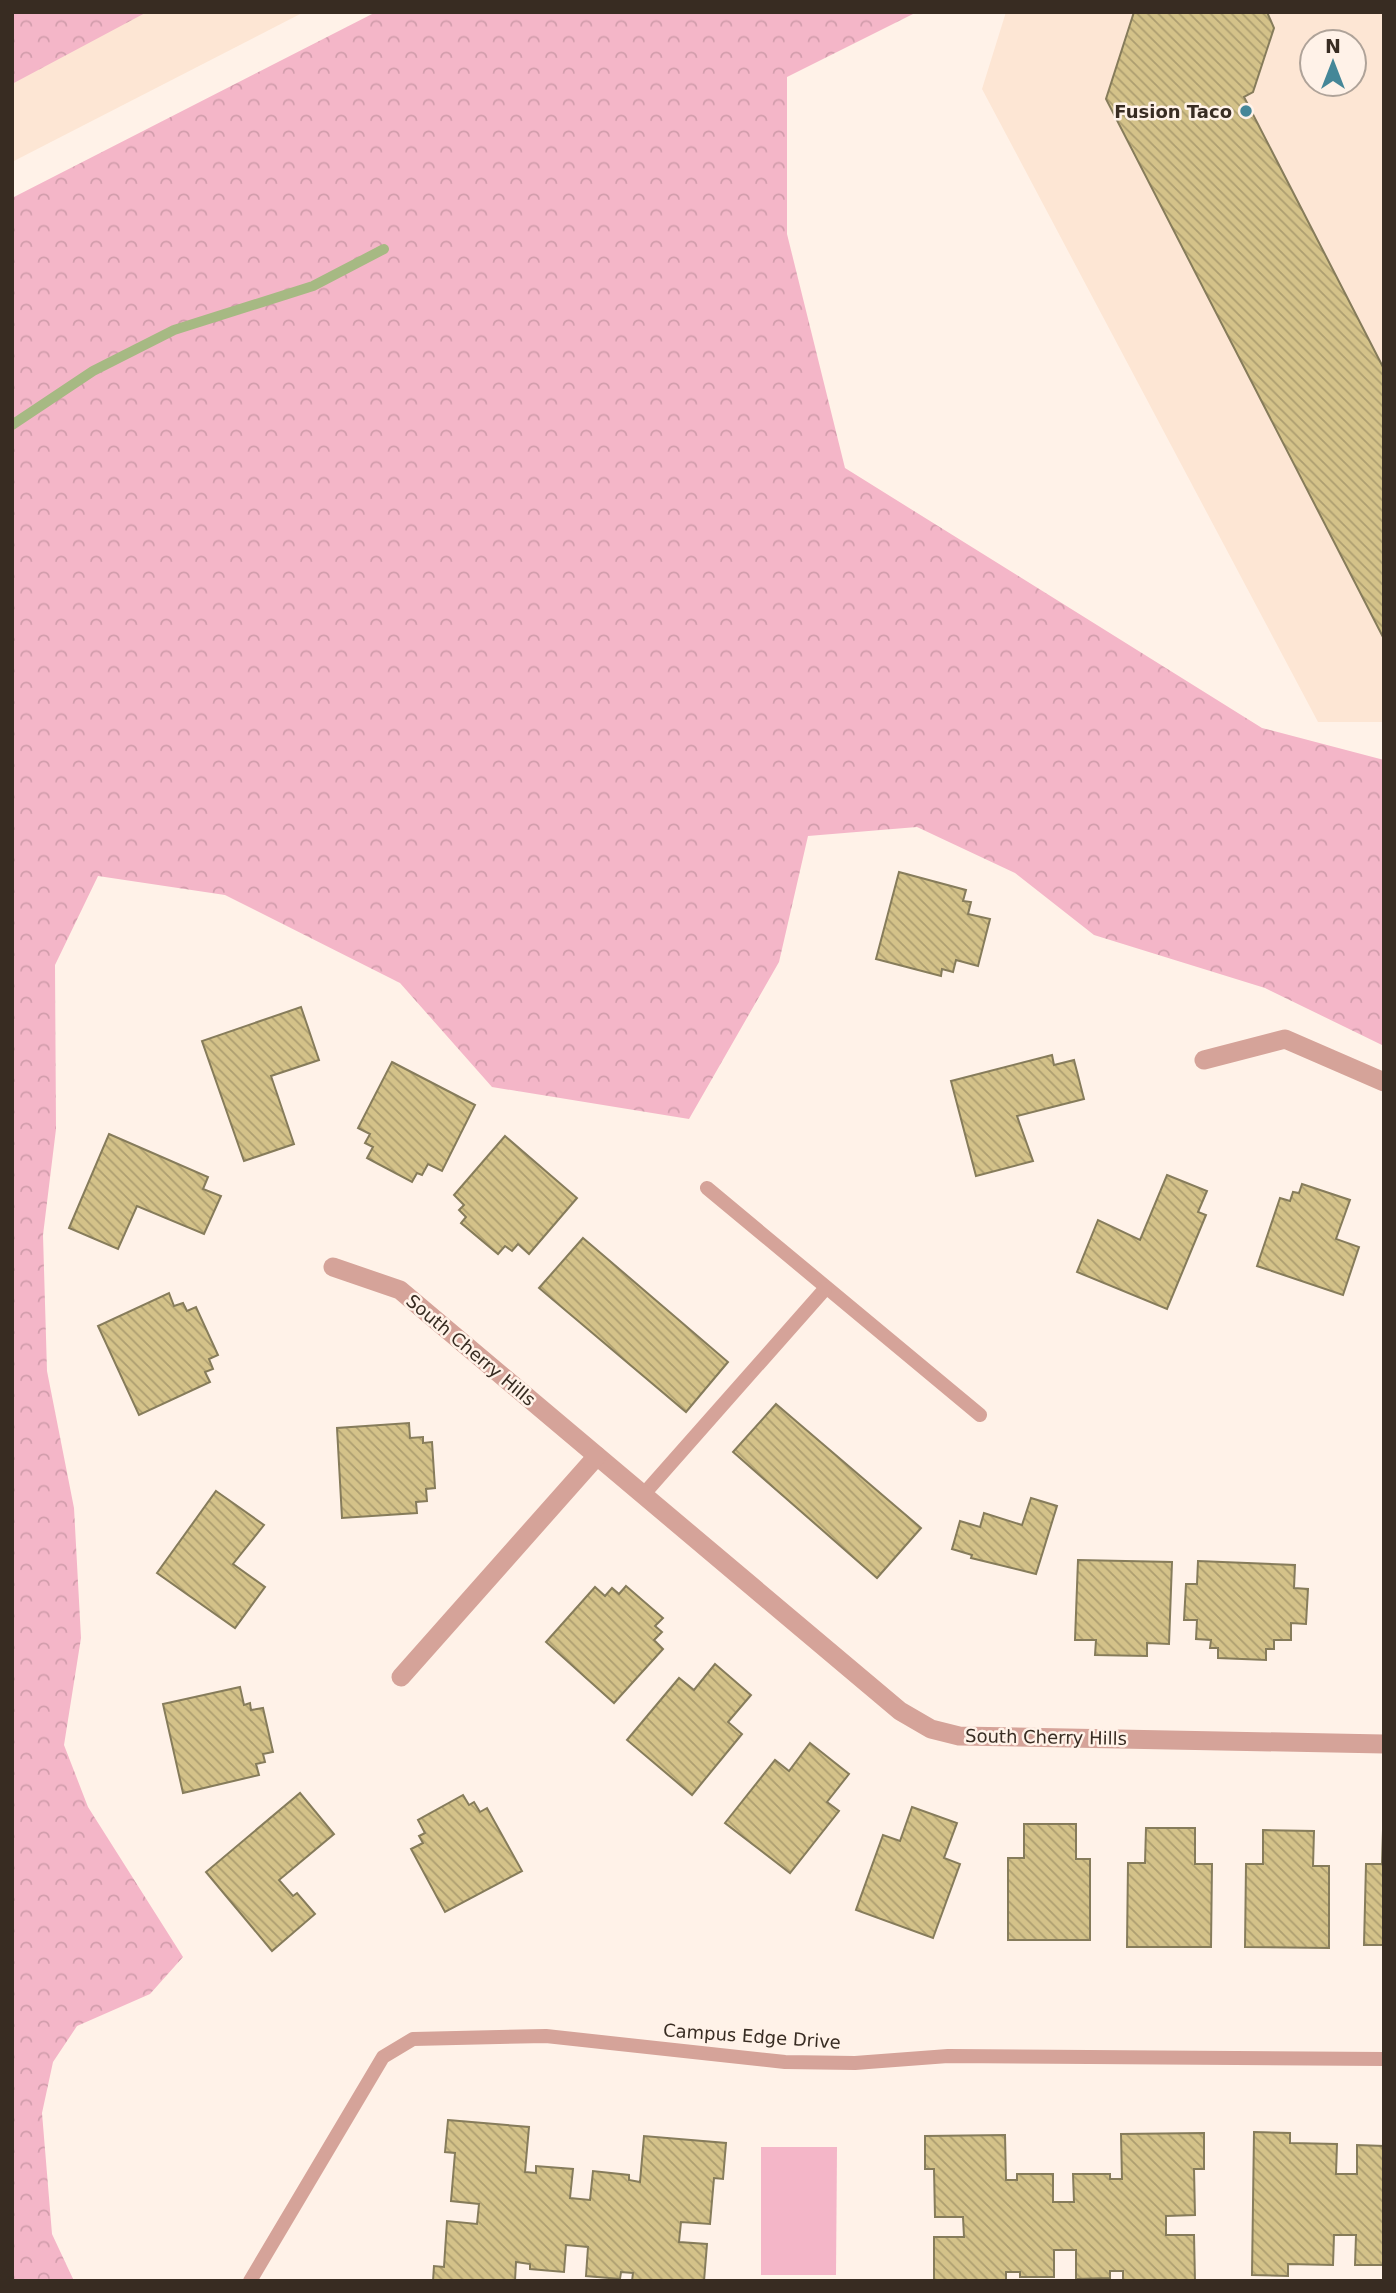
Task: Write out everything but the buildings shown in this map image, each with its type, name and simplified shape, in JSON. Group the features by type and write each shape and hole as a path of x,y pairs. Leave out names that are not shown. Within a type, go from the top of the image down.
{"street":[{"path":"1204,1060 1285,1039 1384,1082"},
{"name":"South Cherry Hills","path":"333,1267 400,1290 900,1711 931,1729 959,1736 1384,1744"},
{"path":"401,1677 597,1456"}],"lane":[{"path":"707,1188 825,1289 980,1415"},
{"path":"643,1495 825,1289"},
{"name":"Campus Edge Drive","path":"250,2281 383,2057 413,2039 546,2036 785,2062 948,2056 1384,2059"}],"shaded area":[{"path":"12,12 304,12 12,162"},
{"path":"1006,12 1384,12 1384,722 1318,722 982,89"}],"green space":[{"path":"12,12 147,12 12,84"},
{"path":"376,12 917,12 787,77 787,234 845,468 1262,728 1384,760 1384,1046 1265,988 1094,935 1015,873 917,827 808,836 779,962 689,1119 492,1087 400,983 225,895 98,876 55,965 56,1129 43,1235 47,1371 74,1508 81,1638 64,1745 88,1807 183,1957 150,1994 77,2026 53,2062 42,2113 52,2234 74,2281 12,2281 12,198"},
{"path":"761,2147 837,2147 836,2275 761,2275"}],"waterway":[{"path":"12,425 93,371 174,330 313,286 384,249"}],"place":[{"name":"Fusion Taco","path":"1246,111"}]}
